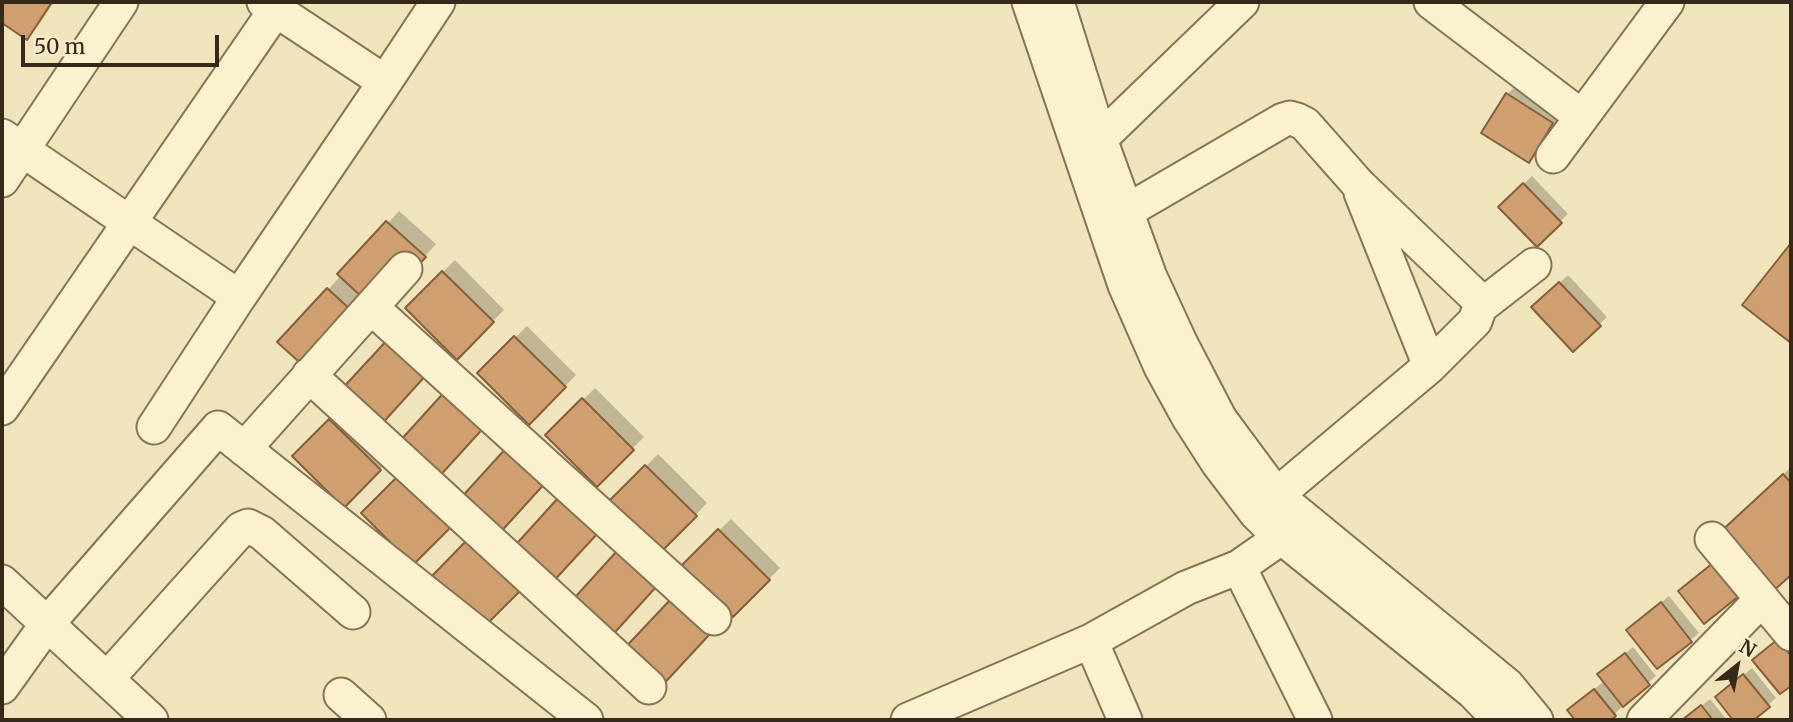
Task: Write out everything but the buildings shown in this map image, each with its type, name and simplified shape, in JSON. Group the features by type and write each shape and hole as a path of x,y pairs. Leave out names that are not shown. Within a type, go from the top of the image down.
{"street":[{"path":"2,180 12,143 121,2"},
{"path":"154,427 438,2"},
{"path":"1029,2 1125,285 1161,367 1218,463 1266,504 1507,685 1536,720"},
{"path":"1057,2 1100,139 1150,277 1208,399 1282,537 1473,692 1500,720"},
{"path":"1100,139 1242,2"},
{"path":"1431,2 1582,117"},
{"path":"1553,156 1667,2"},
{"path":"2,408 273,4 385,82"},
{"path":"1127,211 1290,118 1305,124 1358,184 1478,299 1480,307"},
{"path":"12,143 239,297"},
{"path":"1358,184 1430,366"},
{"path":"1266,504 1430,366 1475,321 1480,307 1534,265"},
{"path":"244,449 405,269"},
{"path":"371,307 714,618"},
{"path":"309,375 649,687"},
{"path":"2,687 47,624 218,428 586,720"},
{"path":"107,679 241,529 248,526 262,533 353,612"},
{"path":"920,718 1091,640 1185,588 1239,567 1282,537"},
{"path":"1712,539 1791,634"},
{"path":"1239,567 1315,720"},
{"path":"2,582 151,720"},
{"path":"1643,720 1762,599"},
{"path":"1091,640 1125,720"},
{"path":"341,695 369,720"}]}
